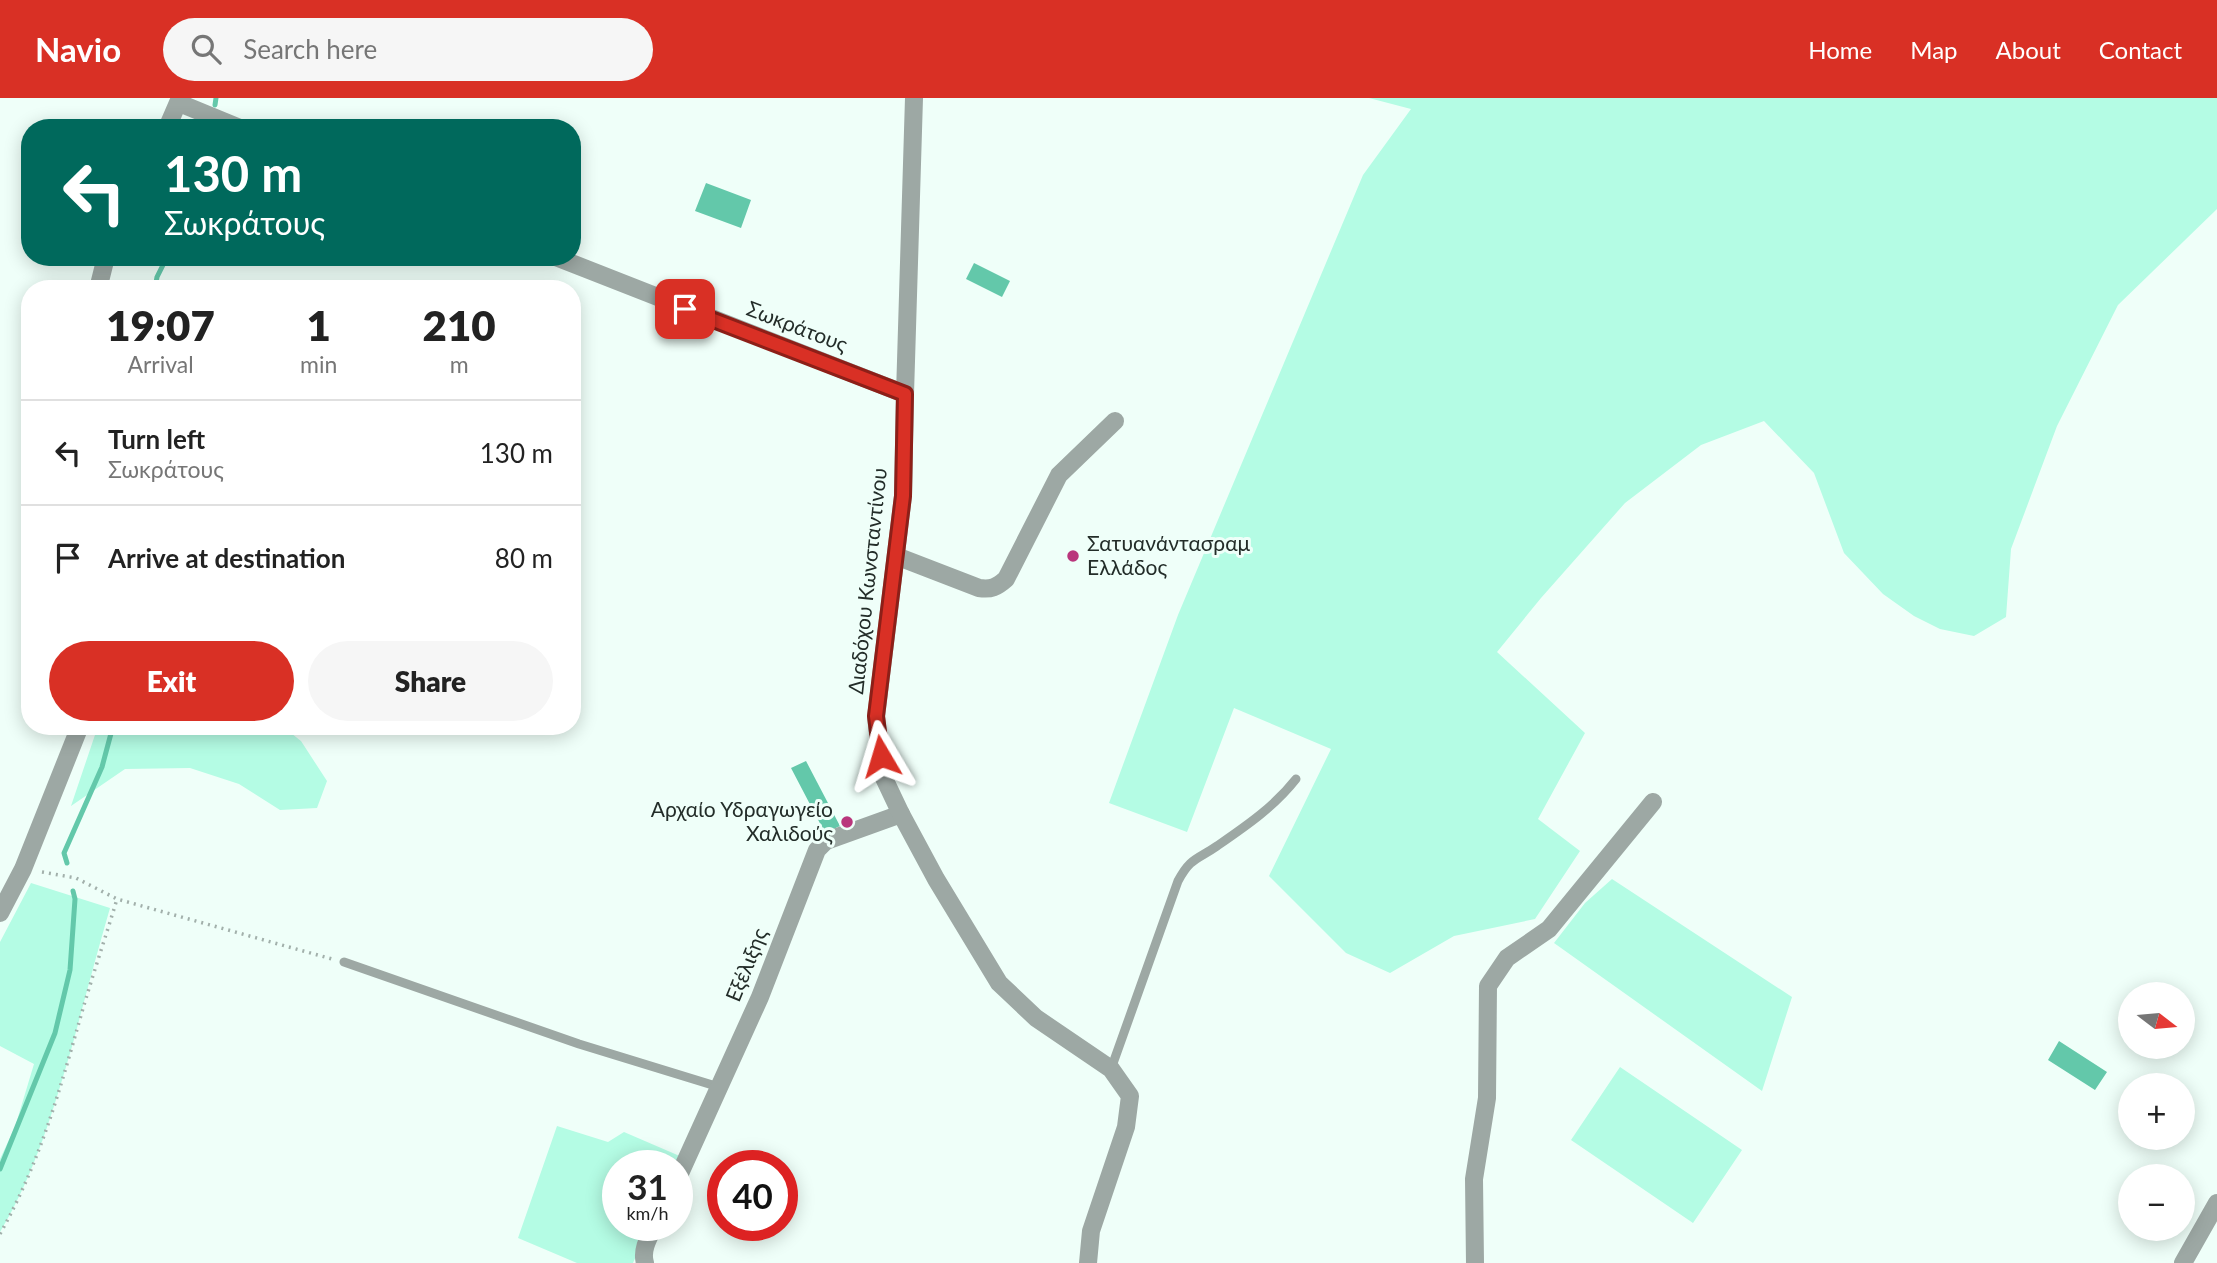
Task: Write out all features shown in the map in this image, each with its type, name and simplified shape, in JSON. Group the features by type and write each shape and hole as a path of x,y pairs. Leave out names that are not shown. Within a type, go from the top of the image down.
{"street":[{"name":"Διαδόχου Κωνσταντίνου","path":"914,98 903,496 876,716 883,776 936,879 999,983 1036,1018 1111,1069 1130,1096 1126,1127 1091,1231 1088,1263"},
{"path":"171,119 179,100 220,119"},
{"name":"Σωκράτους","path":"579,266 905,394"},
{"path":"896,556 979,588 998,587 1006,579 1059,475 1115,421"},
{"path":"0,913 23,870 76,735"},
{"path":"1475,1263 1474,1179 1487,1098 1488,986 1507,958 1549,929 1653,802"},
{"name":"Εξέλιξης","path":"691,1150 760,997 817,850 826,841 901,814"},
{"path":"2183,1263 2217,1203"},
{"path":"645,1263 643,1258 647,1241"}],"lane":[{"path":"1111,1069 1178,881 1185,869 1193,860 1218,846 1265,812 1296,779"},
{"path":"344,962 579,1044 719,1087"}],"path":[{"path":"23,870 76,877 117,899 344,962"},
{"path":"0,1234 37,1159 55,1108 117,899"}],"shaded area":[{"path":"1369,98 2217,98 2217,209 2118,305 2057,426 2011,549 2006,617 1974,636 1940,629 1914,616 1883,594 1844,553 1814,473 1764,421 1701,445 1625,503 1497,652 1585,733 1538,819 1580,851 1535,919 1454,936 1390,973 1346,953 1269,876 1331,749 1234,708 1187,832 1109,803 1178,615 1363,175 1411,109"},
{"path":"706,183 751,200 741,228 695,211"},
{"path":"974,263 1010,281 1002,297 966,279"},
{"path":"95,735 293,735 301,741 327,781 317,808 280,810 239,784 190,768 125,769 71,806"},
{"path":"806,761 840,826 825,833 791,768"},
{"path":"1612,879 1792,997 1762,1091 1554,943 1585,903"},
{"path":"31,883 110,908 51,1116 24,1187 0,1232 0,1159 15,1127 34,1064 0,1046 0,942"},
{"path":"2059,1041 2107,1072 2095,1090 2048,1060"},
{"path":"1620,1067 1742,1150 1693,1223 1571,1140"},
{"path":"557,1126 608,1142 624,1132 666,1150 602,1150 602,1241 643,1241 633,1263 577,1263 518,1238"}],"waterway":[{"path":"215,105 216,98"},
{"path":"156,280 162,266"},
{"path":"67,863 64,853 102,767 111,735"},
{"path":"0,1169 55,1033 70,970 75,899 73,891"}],"place":[{"name":"Σατυανάντασραμ Ελλάδος","path":"1073,556"},
{"name":"Αρχαίο Υδραγωγείο Χαλιδούς","path":"847,822"}],"route":[{"path":"685,309 905,394 903,496 876,716 881,756"}]}
